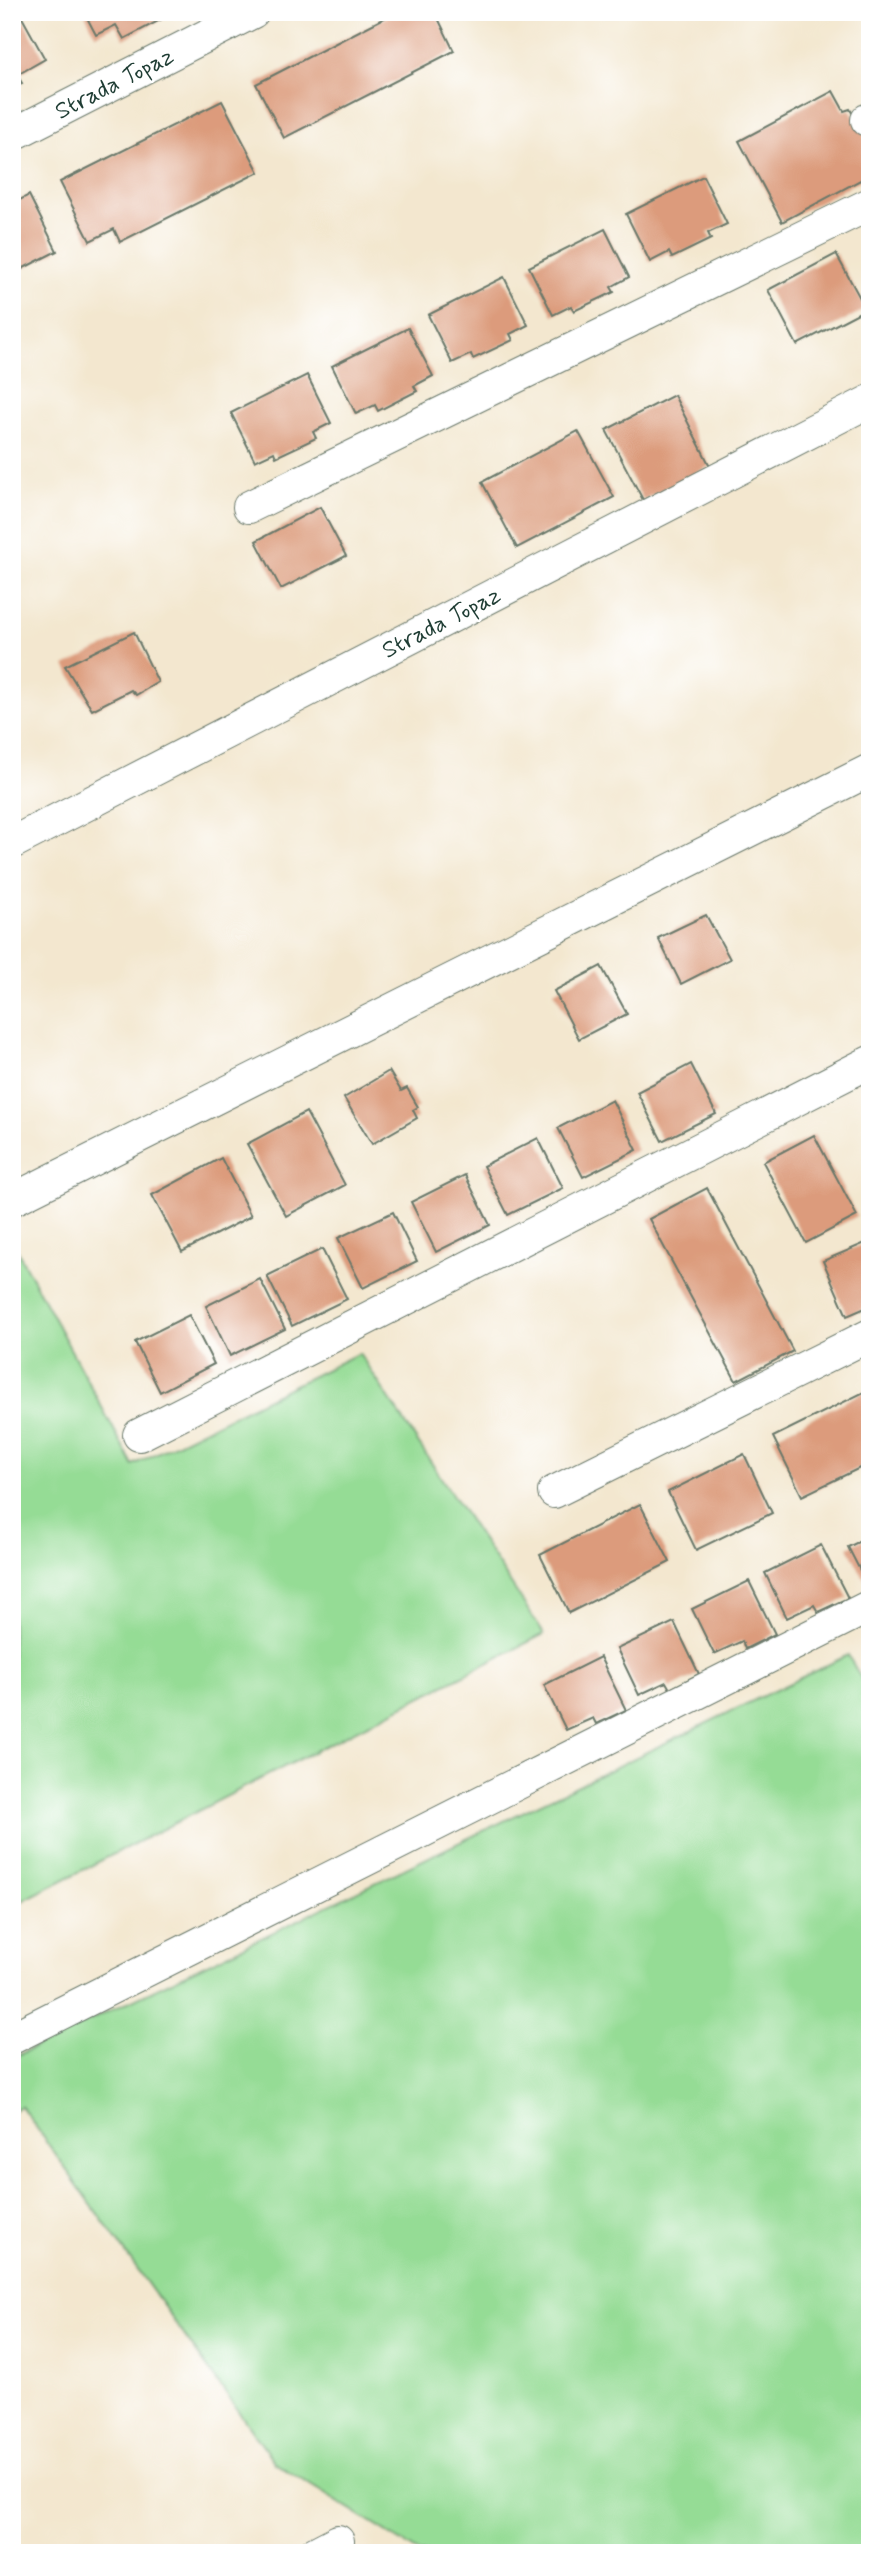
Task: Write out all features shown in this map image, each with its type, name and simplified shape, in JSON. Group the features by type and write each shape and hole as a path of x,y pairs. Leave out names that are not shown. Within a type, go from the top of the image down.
{"street":[{"name":"Strada Topaz","path":"12,135 253,12"},
{"path":"249,508 870,204"},
{"name":"Strada Topaz","path":"12,843 870,401"},
{"path":"12,1200 870,770"},
{"path":"139,1435 870,1062"},
{"path":"554,1492 870,1335"},
{"path":"12,2038 870,1606"}],"green space":[{"path":"12,1241 133,1465 359,1353 544,1634 12,1906"},
{"path":"848,1655 870,1694 870,2553 420,2553 275,2463 21,2106 12,2111 12,2058"}],"building":[{"path":"12,12 19,12 45,59 17,75 22,83 12,88"},
{"path":"84,12 165,12 168,16 124,39 116,25 96,35"},
{"path":"396,12 435,12 454,51 284,138 256,84"},
{"path":"833,91 844,111 850,109 870,146 864,151 870,163 870,175 782,222 739,141"},
{"path":"222,101 259,172 120,242 114,229 90,241 60,182"},
{"path":"703,176 727,224 708,233 711,239 672,258 669,252 650,262 626,214"},
{"path":"29,195 57,251 12,274 12,204"},
{"path":"605,229 629,277 611,287 614,292 574,311 571,306 553,315 529,267"},
{"path":"836,254 866,309 797,345 768,290"},
{"path":"504,277 528,325 510,334 513,340 473,359 471,354 452,363 428,315"},
{"path":"408,328 433,376 414,386 417,391 378,411 375,405 356,414 332,366"},
{"path":"307,375 331,423 313,432 316,438 276,457 274,452 255,461 231,413"},
{"path":"674,395 710,466 643,500 606,430"},
{"path":"578,431 614,497 517,548 482,482"},
{"path":"320,507 346,556 281,589 256,541"},
{"path":"134,632 158,682 136,695 131,690 92,710 65,666"},
{"path":"706,915 730,959 681,984 658,938"},
{"path":"601,966 627,1014 579,1039 554,991"},
{"path":"691,1064 716,1114 662,1141 637,1092"},
{"path":"389,1071 401,1091 407,1088 418,1107 413,1110 417,1118 372,1144 344,1098"},
{"path":"612,1100 637,1150 583,1177 558,1128"},
{"path":"306,1112 345,1185 286,1216 247,1144"},
{"path":"814,1135 857,1216 806,1243 763,1162"},
{"path":"538,1138 563,1188 508,1215 483,1166"},
{"path":"221,1158 251,1216 182,1252 152,1195"},
{"path":"465,1175 490,1225 436,1252 411,1202"},
{"path":"707,1188 793,1351 736,1381 649,1219"},
{"path":"393,1212 417,1261 363,1288 338,1238"},
{"path":"870,1241 870,1306 847,1316 823,1261"},
{"path":"322,1249 347,1299 292,1326 267,1276"},
{"path":"260,1279 285,1329 230,1356 206,1306"},
{"path":"189,1315 214,1364 160,1392 135,1342"},
{"path":"870,1389 870,1463 802,1496 773,1437"},
{"path":"744,1454 772,1513 696,1550 668,1492"},
{"path":"640,1504 670,1562 569,1613 540,1555"},
{"path":"870,1536 870,1582 867,1584 848,1547"},
{"path":"821,1545 848,1598 818,1612 814,1605 787,1618 765,1573"},
{"path":"749,1581 775,1634 745,1649 742,1641 714,1654 692,1609"},
{"path":"674,1622 699,1674 670,1689 666,1682 639,1695 617,1649"},
{"path":"600,1657 626,1710 596,1724 593,1718 566,1730 544,1685"}]}
